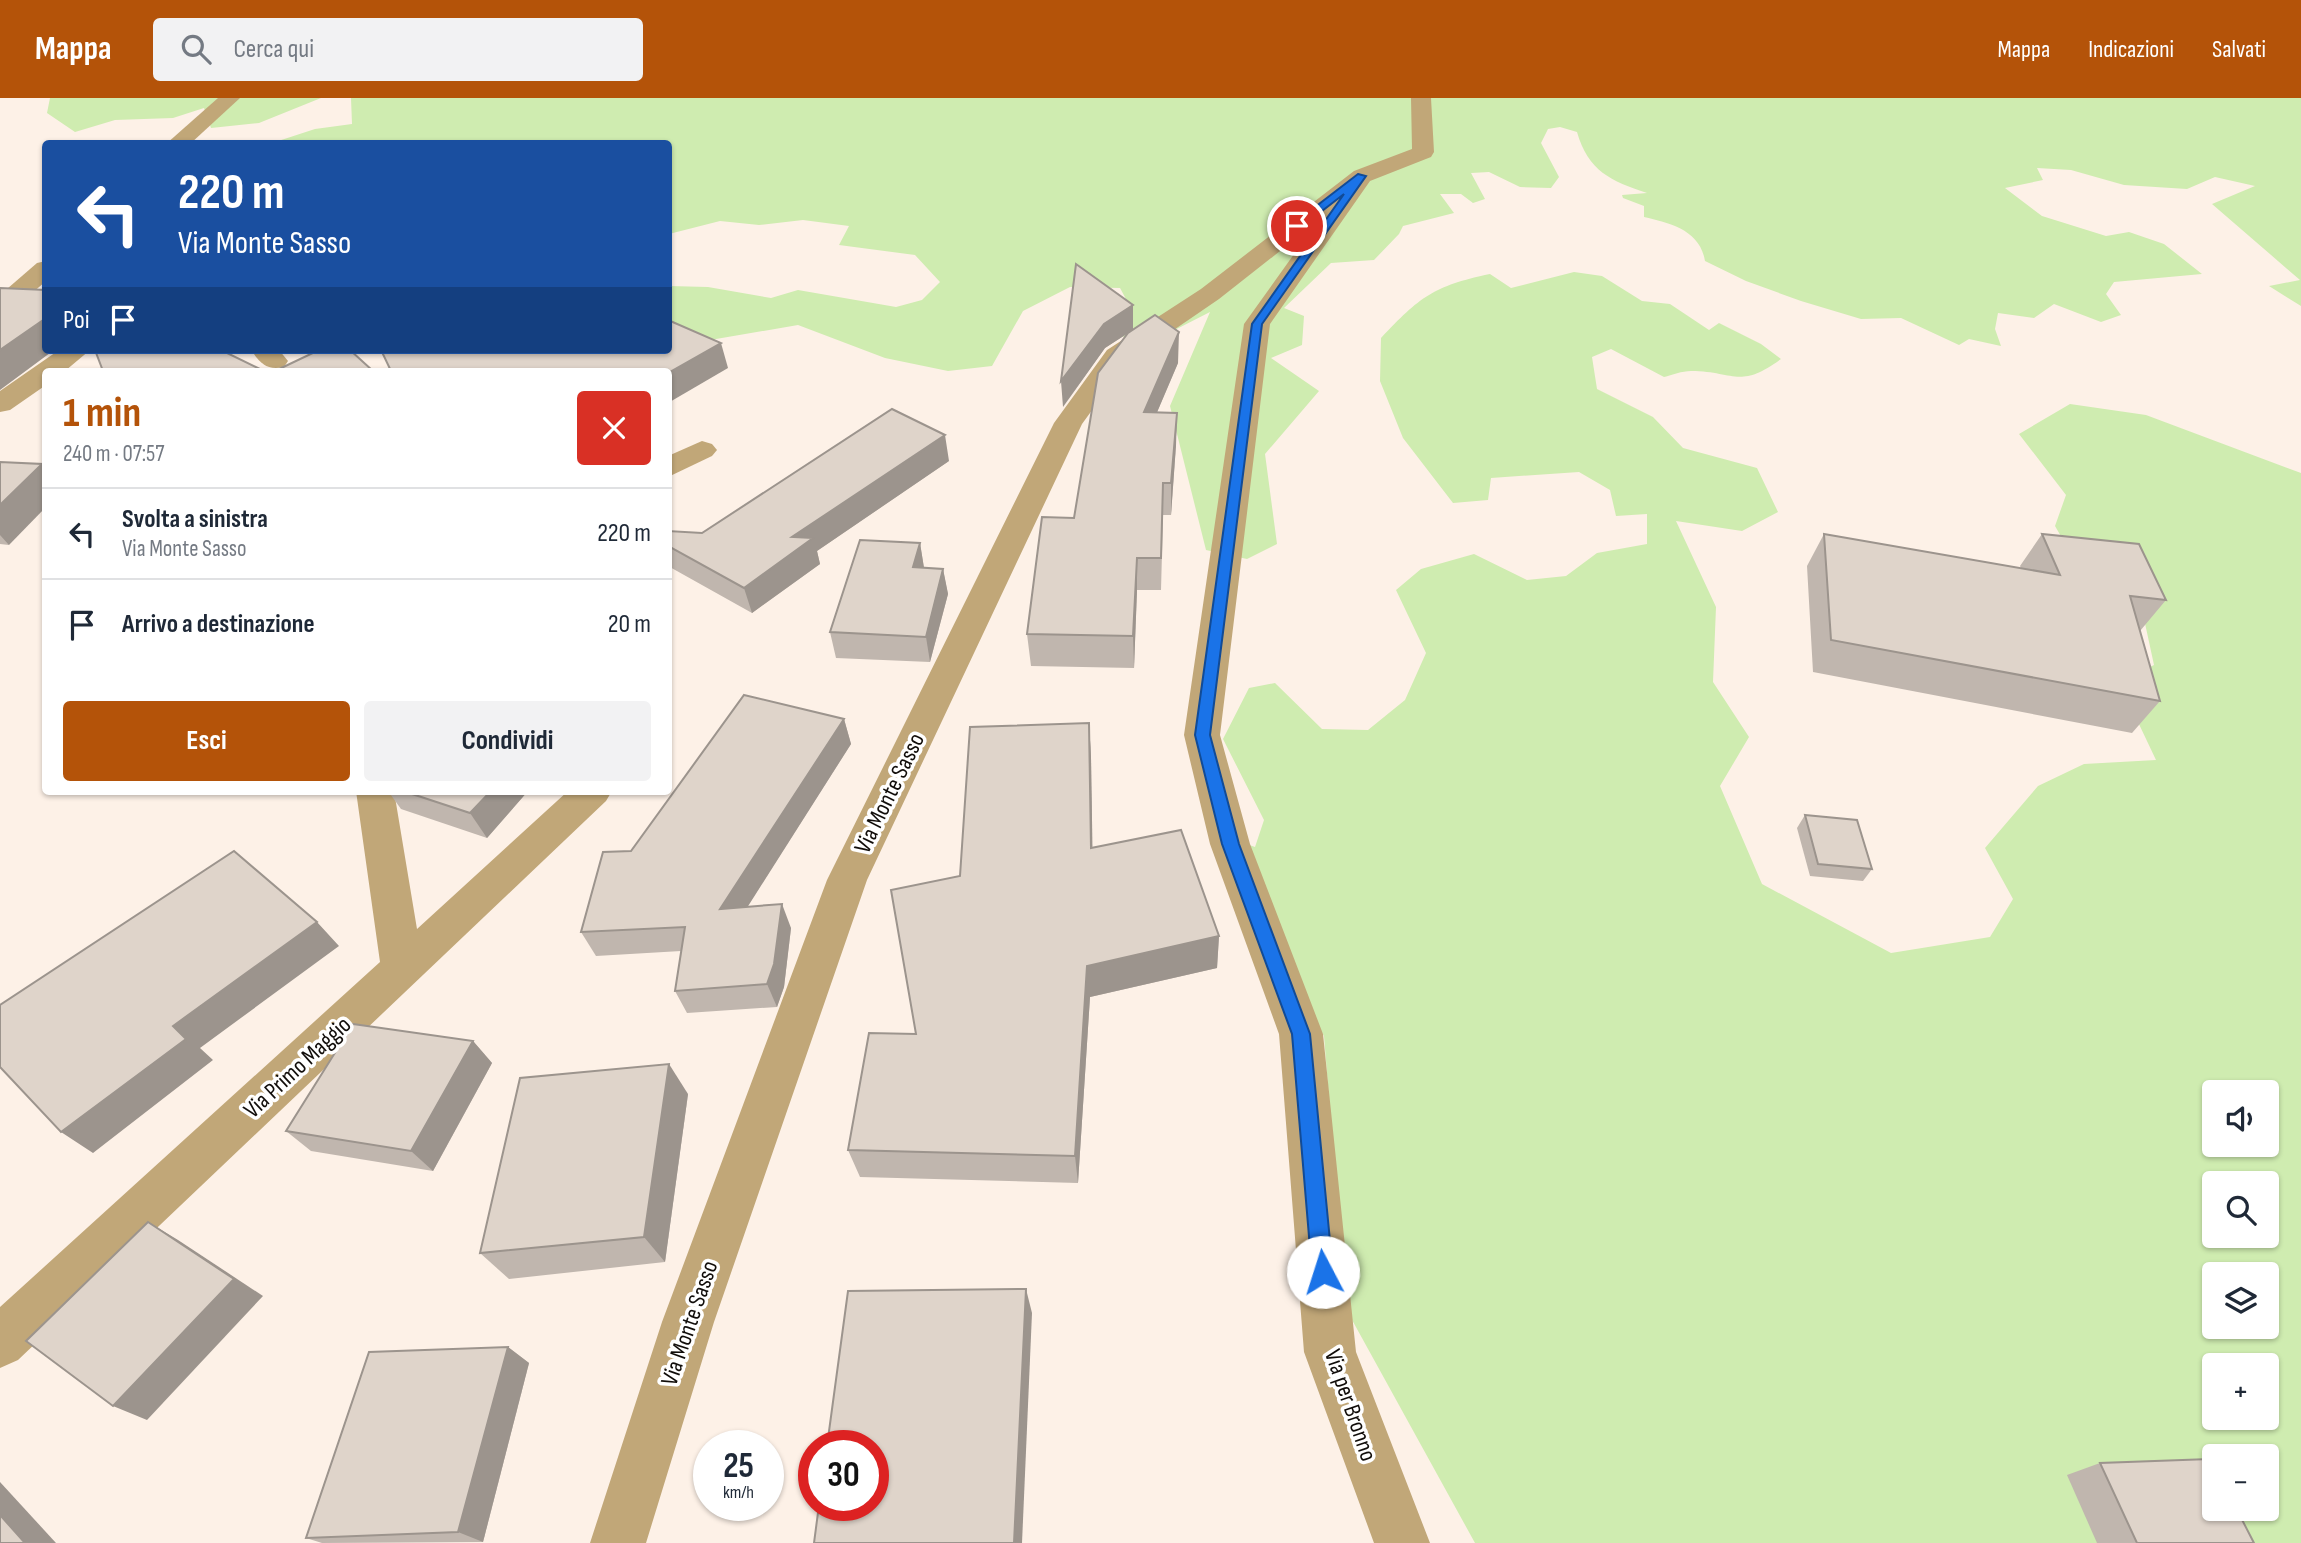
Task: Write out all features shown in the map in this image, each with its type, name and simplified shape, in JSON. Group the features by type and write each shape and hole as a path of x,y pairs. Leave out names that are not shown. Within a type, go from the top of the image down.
{"street":[{"path":"181,140 230,98"},
{"path":"1362,176 1423,152 1421,98"},
{"name":"Via Monte Sasso","path":"618,1543 688,1322 847,880 1068,423 1118,356 1210,294 1362,176"},
{"name":"Via per Bronno","path":"1362,176 1257,324 1202,735 1230,844 1301,1034 1330,1352 1402,1543"},
{"path":"0,308 42,271"},
{"path":"51,368 71,354"},
{"path":"0,404 42,375"},
{"path":"672,465 702,450"},
{"path":"376,795 402,968"},
{"name":"Via Primo Maggio","path":"0,1342 589,795"}],"green space":[{"path":"50,98 321,98 259,123 211,128 204,108 173,118 115,120 75,132 47,113"},
{"path":"351,98 2301,98 2301,306 2269,286 2300,280 2212,204 2255,186 2215,177 2187,189 2124,185 2071,170 2037,168 2043,180 2005,188 2042,216 2106,236 2129,232 2164,244 2202,274 2114,282 2106,294 2121,315 2101,322 2054,304 2034,318 1998,313 1995,329 2001,346 1969,339 1959,345 1901,318 1861,319 1801,301 1746,281 1705,261 1702,250 1690,235 1673,225 1644,217 1644,206 1623,198 1622,195 1647,193 1622,184 1603,173 1588,156 1577,132 1560,127 1548,129 1541,143 1559,177 1551,188 1520,187 1489,172 1471,173 1485,199 1473,203 1461,194 1440,194 1454,213 1403,226 1399,234 1374,260 1331,263 1284,308 1304,316 1302,345 1271,358 1319,391 1265,454 1277,544 1247,559 1206,550 1170,406 1210,312 1159,338 1123,337 1133,312 1120,288 1070,287 1023,311 992,366 948,371 885,358 798,325 687,344 672,337 672,286 708,287 771,298 798,290 896,307 922,300 940,282 915,255 839,245 849,226 803,220 759,225 720,221 672,233 672,140 281,140 315,129 352,124"},
{"path":"1574,272 1602,276 1642,301 1670,304 1709,330 1719,323 1761,344 1781,359 1755,374 1745,376 1691,371 1664,377 1611,349 1592,357 1597,389 1653,417 1683,448 1757,468 1778,512 1742,531 1676,521 1716,607 1713,682 1749,737 1720,786 1762,884 1891,953 1990,937 2013,899 1985,848 2038,786 2084,764 2156,760 2119,682 2154,665 2138,591 2077,564 2055,526 2066,495 2019,434 2070,404 2146,415 2301,473 2301,1543 1475,1543 1346,1309 1324,1036 1209,831 1255,847 1264,820 1223,739 1249,688 1275,683 1322,729 1368,730 1405,700 1426,653 1396,590 1421,569 1474,554 1527,580 1566,576 1597,553 1647,544 1647,514 1616,516 1610,490 1579,472 1491,478 1488,500 1453,503 1403,438 1380,381 1381,338 1406,312 1429,295 1454,283 1490,274 1511,288"}],"building":[{"path":"1076,264 1133,305 1104,324 1061,381"},
{"path":"0,288 42,290 42,321 0,350"},
{"path":"1155,315 1179,332 1144,412 1177,413 1171,483 1163,483 1161,558 1137,558 1133,636 1027,634 1042,517 1074,518 1098,373 1128,333"},
{"path":"672,322 721,343 672,371 672,368 390,368 383,354 672,354"},
{"path":"97,354 229,354 258,368 102,368"},
{"path":"311,354 354,354 370,368 281,368"},
{"path":"892,409 945,435 792,537 813,538 744,588 672,548 672,531 702,533"},
{"path":"0,462 42,464 0,505"},
{"path":"1824,534 2060,575 2042,534 2139,544 2166,600 2130,596 2160,701 1831,640"},
{"path":"860,540 920,543 913,567 943,569 926,637 830,632"},
{"path":"744,695 844,719 720,909 782,904 774,964 767,984 675,991 685,927 581,932 603,852 631,851"},
{"path":"1089,723 1091,848 1181,830 1219,936 1087,966 1075,1156 848,1150 869,1033 916,1034 891,890 960,876 970,727"},
{"path":"415,795 487,795 470,813"},
{"path":"1805,815 1857,820 1872,869 1818,864"},
{"path":"234,851 317,922 173,1026 186,1039 61,1132 0,1067 0,1005"},
{"path":"353,1024 473,1041 411,1151 286,1131"},
{"path":"669,1064 644,1237 480,1253 520,1078"},
{"path":"148,1222 234,1279 113,1406 26,1341"},
{"path":"1026,1289 1014,1543 814,1543 817,1521 889,1521 889,1430 829,1430 848,1291"},
{"path":"508,1347 458,1532 306,1538 369,1352"},
{"path":"2202,1459 2202,1521 2243,1521 2254,1543 2137,1543 2100,1463"},
{"path":"0,1515 25,1543 0,1543"}],"route":[{"path":"1297,226 1362,176 1257,324 1202,735 1230,844 1301,1034 1323,1272"}]}
